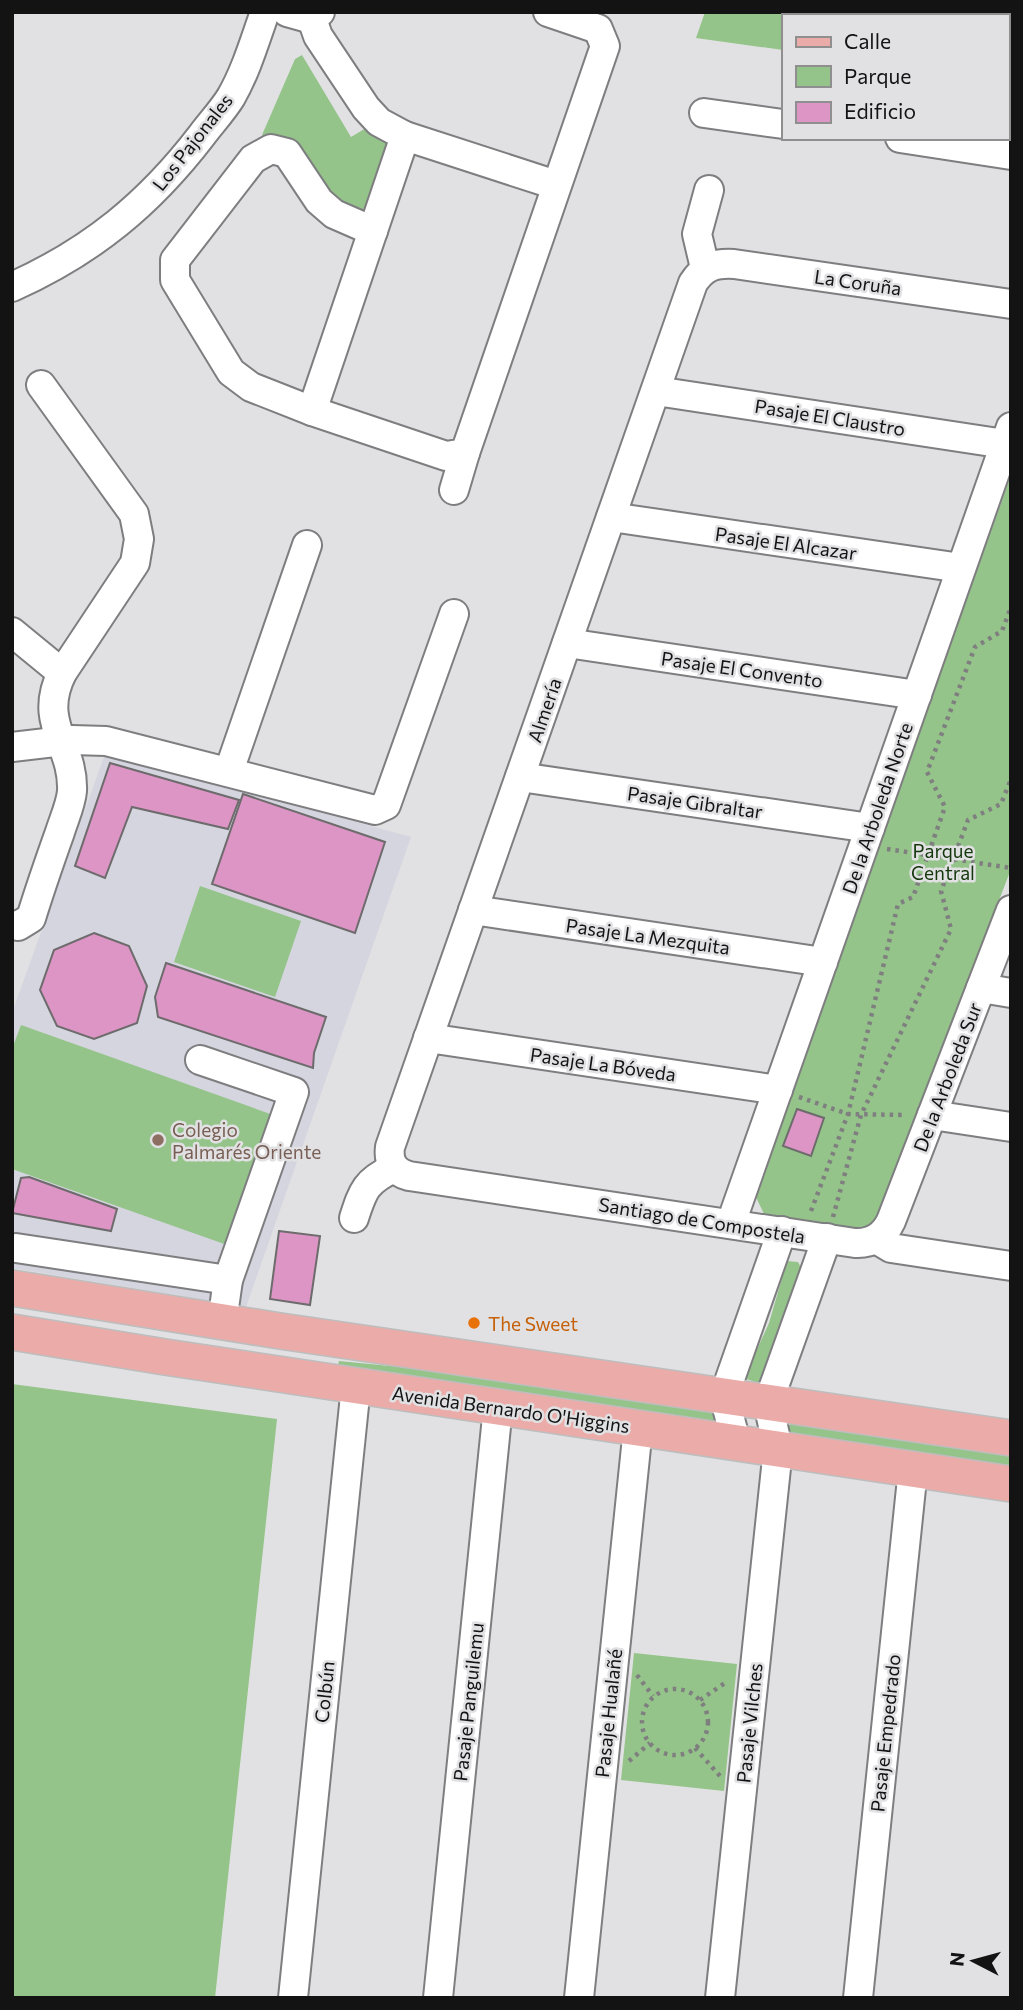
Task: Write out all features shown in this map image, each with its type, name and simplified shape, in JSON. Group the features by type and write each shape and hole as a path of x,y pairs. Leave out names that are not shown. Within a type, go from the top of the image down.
{"main road":[{"path":"12,1288 222,1322 1011,1438"},
{"name":"Avenida Bernardo O'Higgins","path":"12,1332 1011,1484"},
{"path":"339,1383 331,1363 348,1348 369,1344"}],"street":[{"name":"Los Pajonales","path":"12,287 66,261 108,233 172,173 231,97 265,12"},
{"path":"454,490 605,46 598,29 548,12"},
{"path":"305,15 366,108 379,122 405,136 556,185"},
{"path":"704,113 782,124"},
{"path":"312,411 405,136"},
{"path":"913,140 1011,155"},
{"path":"373,231 334,214 318,201 287,153 271,149 253,159 175,260 175,280 231,372 251,387 312,411 446,456 465,453"},
{"path":"705,268 697,234 709,190"},
{"name":"La Coruña","path":"705,268 722,263 734,264 1011,304"},
{"name":"Almería","path":"394,1168 389,1155 390,1147 693,283 705,268"},
{"path":"12,925 19,926 31,918 72,795 72,770 60,742 53,705 54,690 62,673 135,563 139,538 134,514 41,384"},
{"name":"Pasaje El Claustro","path":"656,391 1008,436"},
{"name":"De la Arboleda Norte","path":"780,1231 743,1189 1008,436"},
{"name":"Pasaje El Alcazar","path":"611,517 961,568"},
{"path":"229,771 307,545"},
{"path":"12,747 106,741 375,810 386,805 454,614"},
{"path":"12,632 62,673"},
{"name":"Pasaje El Convento","path":"567,643 917,695"},
{"name":"Pasaje Gibraltar","path":"520,777 867,836"},
{"name":"Pasaje La Mezquita","path":"473,910 823,962"},
{"name":"De la Arboleda Sur","path":"876,1239 888,1228 891,1221 1011,910"},
{"path":"981,988 1011,993"},
{"name":"Pasaje La Bóveda","path":"428,1038 778,1090"},
{"path":"200,1060 294,1092 228,1280 222,1322"},
{"path":"932,1115 1011,1127"},
{"path":"354,1218 362,1194 370,1181 394,1168"},
{"name":"Santiago de Compostela","path":"394,1168 409,1176 863,1243 876,1239 891,1248 1011,1266"},
{"path":"736,1442 724,1396 780,1231"},
{"path":"778,1449 768,1403 780,1231"},
{"path":"16,1248 228,1280"},
{"name":"Colbún","path":"293,1998 339,1383"},
{"name":"Pasaje Panguilemu","path":"438,1998 498,1407"},
{"name":"Pasaje Hualañé","path":"579,1998 638,1428"},
{"name":"Pasaje Vilches","path":"720,1998 778,1449"},
{"name":"Pasaje Empedrado","path":"858,1998 913,1469"}],"path":[{"path":"780,1231 848,1114 898,904 913,897 945,807 927,772 975,648 1002,631 1011,607"},
{"path":"780,1231 861,1115 951,929 941,891 968,820 1001,804 1011,779"},
{"path":"867,836 928,856 1011,868"},
{"path":"778,1090 848,1114 932,1115"},
{"path":"683,1689 693,1693 706,1710 707,1731 702,1740 686,1753 667,1754 657,1750 644,1734 643,1714 647,1704 662,1691 683,1689"}],"shaded area":[{"name":"Colegio Palmarés Oriente","path":"105,754 411,837 246,1307 12,1268 12,1013"}],"green space":[{"path":"705,12 857,12 782,14 782,50 696,38"},
{"path":"302,55 351,137 366,128 393,146 372,208 361,219 345,213 300,152 262,135 295,59"},
{"name":"Parque Central","path":"1011,475 1011,869 872,1232 764,1214 754,1193"},
{"path":"200,886 301,921 275,997 174,962"},
{"path":"21,1025 276,1116 230,1246 12,1169 12,1049"},
{"path":"787,1261 798,1262 808,1281 763,1385 744,1378 769,1323"},
{"path":"339,1361 421,1369 715,1408 725,1429 336,1372"},
{"path":"12,1384 277,1419 215,1998 12,1998"},
{"path":"795,1417 1011,1448 1011,1469 793,1440 788,1427"},
{"path":"634,1653 737,1664 724,1791 621,1780"}],"building":[{"path":"110,763 239,800 228,829 132,807 105,878 75,866"},
{"path":"243,794 385,842 355,933 212,884"},
{"path":"94,933 129,946 147,986 137,1023 94,1039 57,1026 40,990 54,950"},
{"path":"166,963 326,1017 314,1053 313,1068 158,1017 155,997"},
{"path":"797,1109 824,1118 811,1156 783,1146"},
{"path":"29,1177 117,1209 111,1231 12,1213 21,1178"},
{"path":"279,1231 320,1236 310,1305 270,1299"}],"place":[{"name":"Colegio Palmarés Oriente","path":"158,1140"},
{"name":"The Sweet","path":"474,1323"}]}
